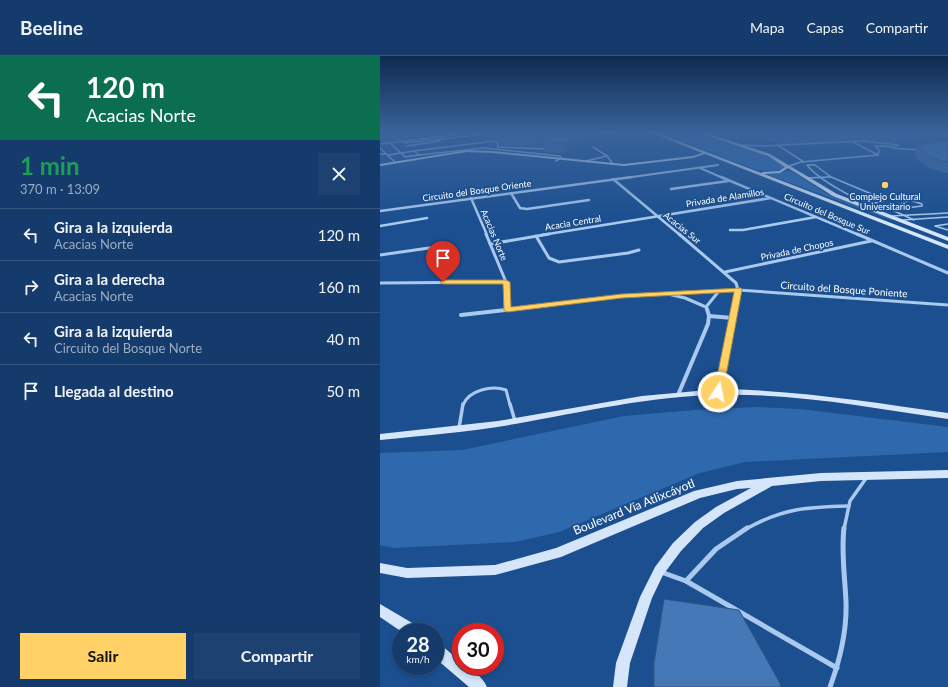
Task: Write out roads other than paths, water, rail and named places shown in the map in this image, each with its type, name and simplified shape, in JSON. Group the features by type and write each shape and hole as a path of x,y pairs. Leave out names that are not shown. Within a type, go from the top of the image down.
{"main road":[{"path":"380,166 399,161"},
{"path":"380,166 410,161"},
{"path":"560,161 616,167 657,161"},
{"path":"590,161 613,164 644,163"},
{"path":"729,161 948,247"},
{"path":"781,161 835,195 891,216 903,218 948,239"},
{"path":"754,172 780,172 789,166"},
{"path":"859,213 885,221 903,218"},
{"path":"895,226 908,226 937,234"},
{"path":"380,437 458,430 601,405 678,395 718,392 767,393 812,397 948,416"},
{"name":"Boulevard Vía Atlixcáyotl","path":"380,568 407,573 495,570 557,553 698,494 737,485 772,480 868,475 948,474"},
{"path":"620,687 623,662 646,597 659,571 678,547 699,525 720,510 772,480"},
{"path":"380,610 400,623"},
{"path":"444,657 480,687"}],"street":[{"name":"Circuito del Bosque Oriente","path":"380,211 718,165"},
{"name":"Circuito del Bosque Sur","path":"700,168 948,273"},
{"name":"Acacias Sur","path":"613,179 725,272 736,283 738,290"},
{"path":"671,188 730,180"},
{"path":"511,193 520,208 527,209 589,200"},
{"name":"Acacias Norte","path":"471,198 506,282 507,310"},
{"name":"Privada de Alamillos","path":"657,216 771,198"},
{"name":"Acacia Central","path":"490,244 657,216"},
{"path":"730,230 743,230 816,217"},
{"path":"380,226 427,218"},
{"path":"536,236 549,258 559,262 628,253 639,250"},
{"name":"Privada de Chopos","path":"725,272 872,241"},
{"path":"380,255 423,248 436,248"},
{"path":"380,283 506,282"},
{"path":"461,315 615,297 664,293 738,290 718,392"},
{"name":"Circuito del Bosque Poniente","path":"738,290 948,305"},
{"path":"706,307 719,291"},
{"path":"664,293 685,298 706,307 710,316 678,395"},
{"path":"710,316 733,318"}],"lane":[{"path":"610,161 613,164"},
{"path":"789,166 810,161"},
{"path":"807,165 815,165 831,176 886,200 879,203 873,203 840,190 819,177 807,165"},
{"path":"806,178 831,176"},
{"path":"896,206 906,208 923,205 910,200 896,206 890,210 903,218 914,220 948,217"},
{"path":"903,218 948,213"},
{"path":"903,218 914,220"},
{"path":"948,224 936,226 948,230"},
{"path":"458,430 464,401 470,394 493,387 506,390 515,421"},
{"path":"830,687 837,668 844,638 846,615 843,539 849,506 868,475"},
{"path":"686,581 716,549 747,528 779,513 812,507 849,506"},
{"path":"659,571 686,581 837,668"}],"place":[{"name":"Complejo Cultural Universitario","path":"885,185"}]}
